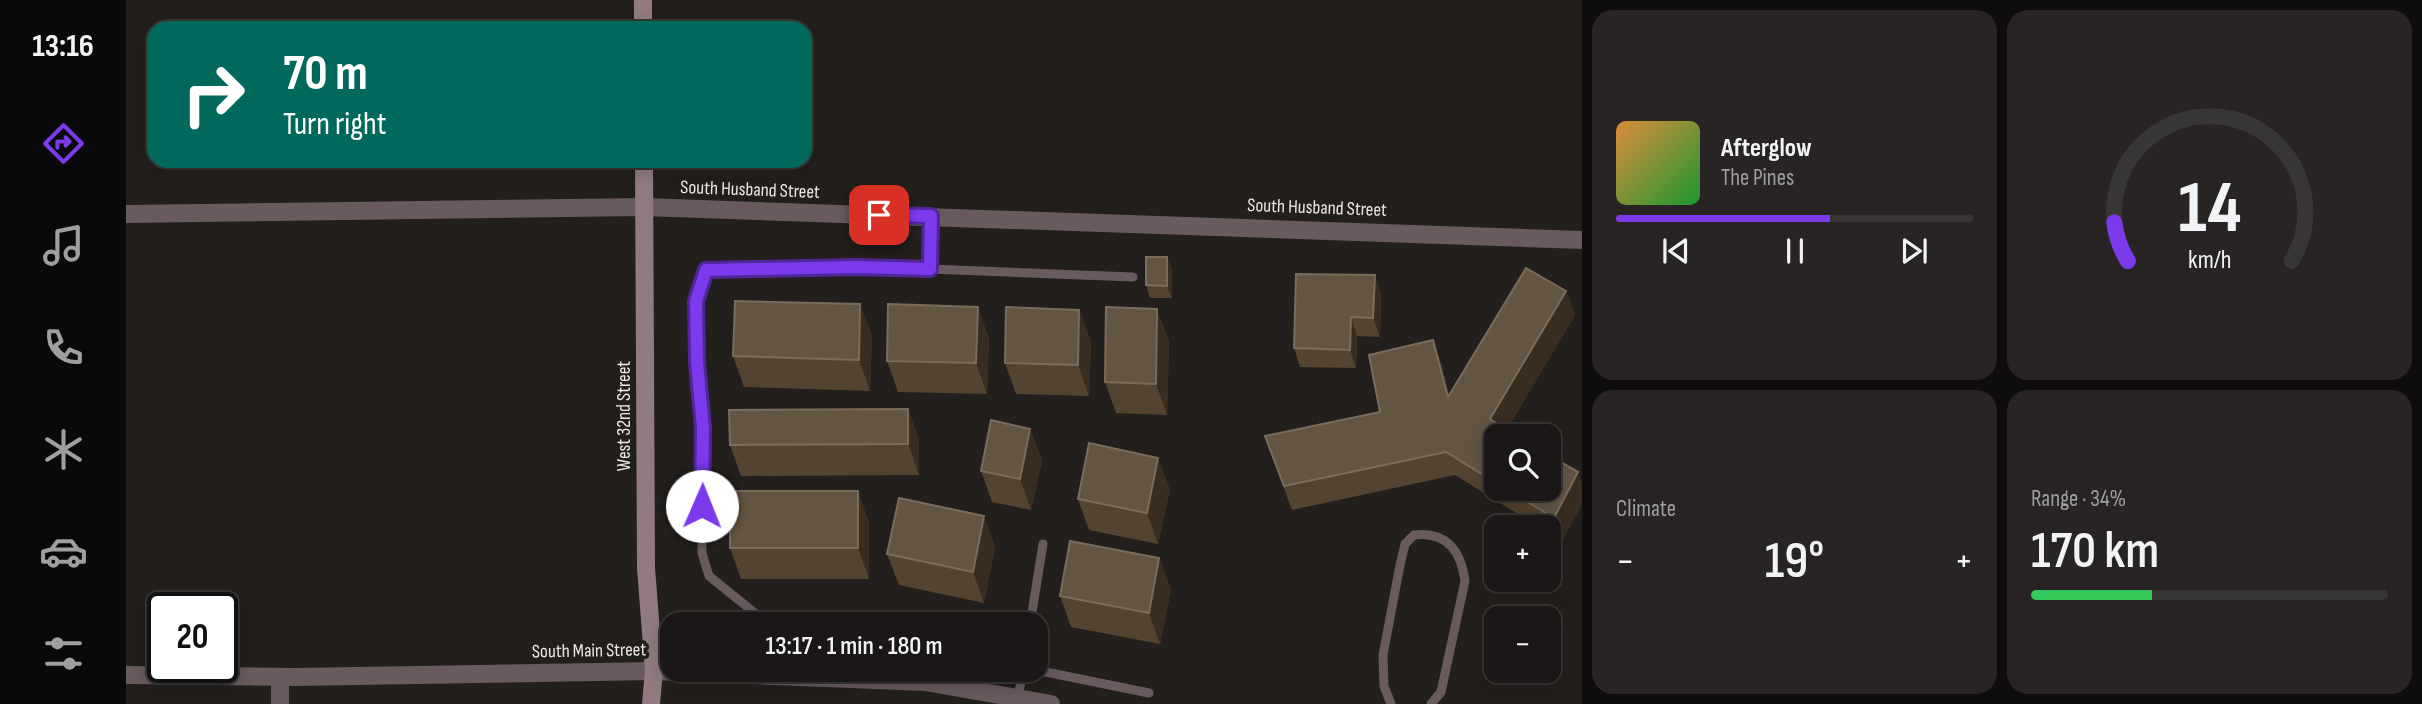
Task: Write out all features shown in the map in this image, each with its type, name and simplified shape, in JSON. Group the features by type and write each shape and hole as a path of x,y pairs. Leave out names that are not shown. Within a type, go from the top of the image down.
{"street":[{"path":"643,0 643,21"},
{"name":"West 32nd Street","path":"644,168 646,568 654,671 651,704"},
{"name":"South Husband Street","path":"126,214 645,207 1582,240"},
{"name":"South Main Street","path":"126,675 280,677 654,671 925,682 1051,704"},
{"path":"280,677 280,704"}],"lane":[{"path":"930,269 931,216"},
{"path":"754,612 709,576 702,553 703,428 697,363 696,301 706,270 856,267 1133,277"},
{"path":"1391,704 1384,686 1383,655 1400,565 1405,544 1414,535 1429,533 1443,538 1458,553 1465,581 1441,691 1431,704"},
{"path":"1032,612 1043,544"},
{"path":"1048,672 1149,693"},
{"path":"1018,698 1021,682"}],"building":[{"path":"1146,257 1167,257 1167,286 1146,285"},
{"path":"1526,268 1566,291 1490,419 1498,424 1484,424 1484,476 1446,452 1284,486 1265,436 1380,412 1369,355 1433,340 1448,397"},
{"path":"1296,274 1375,275 1373,318 1351,317 1350,350 1294,348"},
{"path":"735,301 860,304 859,360 733,356"},
{"path":"888,304 978,307 976,363 887,361"},
{"path":"1006,307 1079,310 1078,365 1005,363"},
{"path":"1106,307 1157,309 1156,384 1105,382"},
{"path":"908,409 908,444 730,445 729,410"},
{"path":"991,420 1030,429 1020,479 981,471"},
{"path":"1089,443 1158,458 1147,513 1078,499"},
{"path":"1561,462 1578,472 1556,515 1549,515 1526,501 1561,501"},
{"path":"730,491 858,491 858,548 730,548"},
{"path":"899,498 984,516 973,572 887,554"},
{"path":"1070,541 1159,558 1149,613 1060,596"}],"route":[{"path":"702,506 703,428 697,363 696,301 706,270 856,267 930,269 931,216 879,215"}]}
